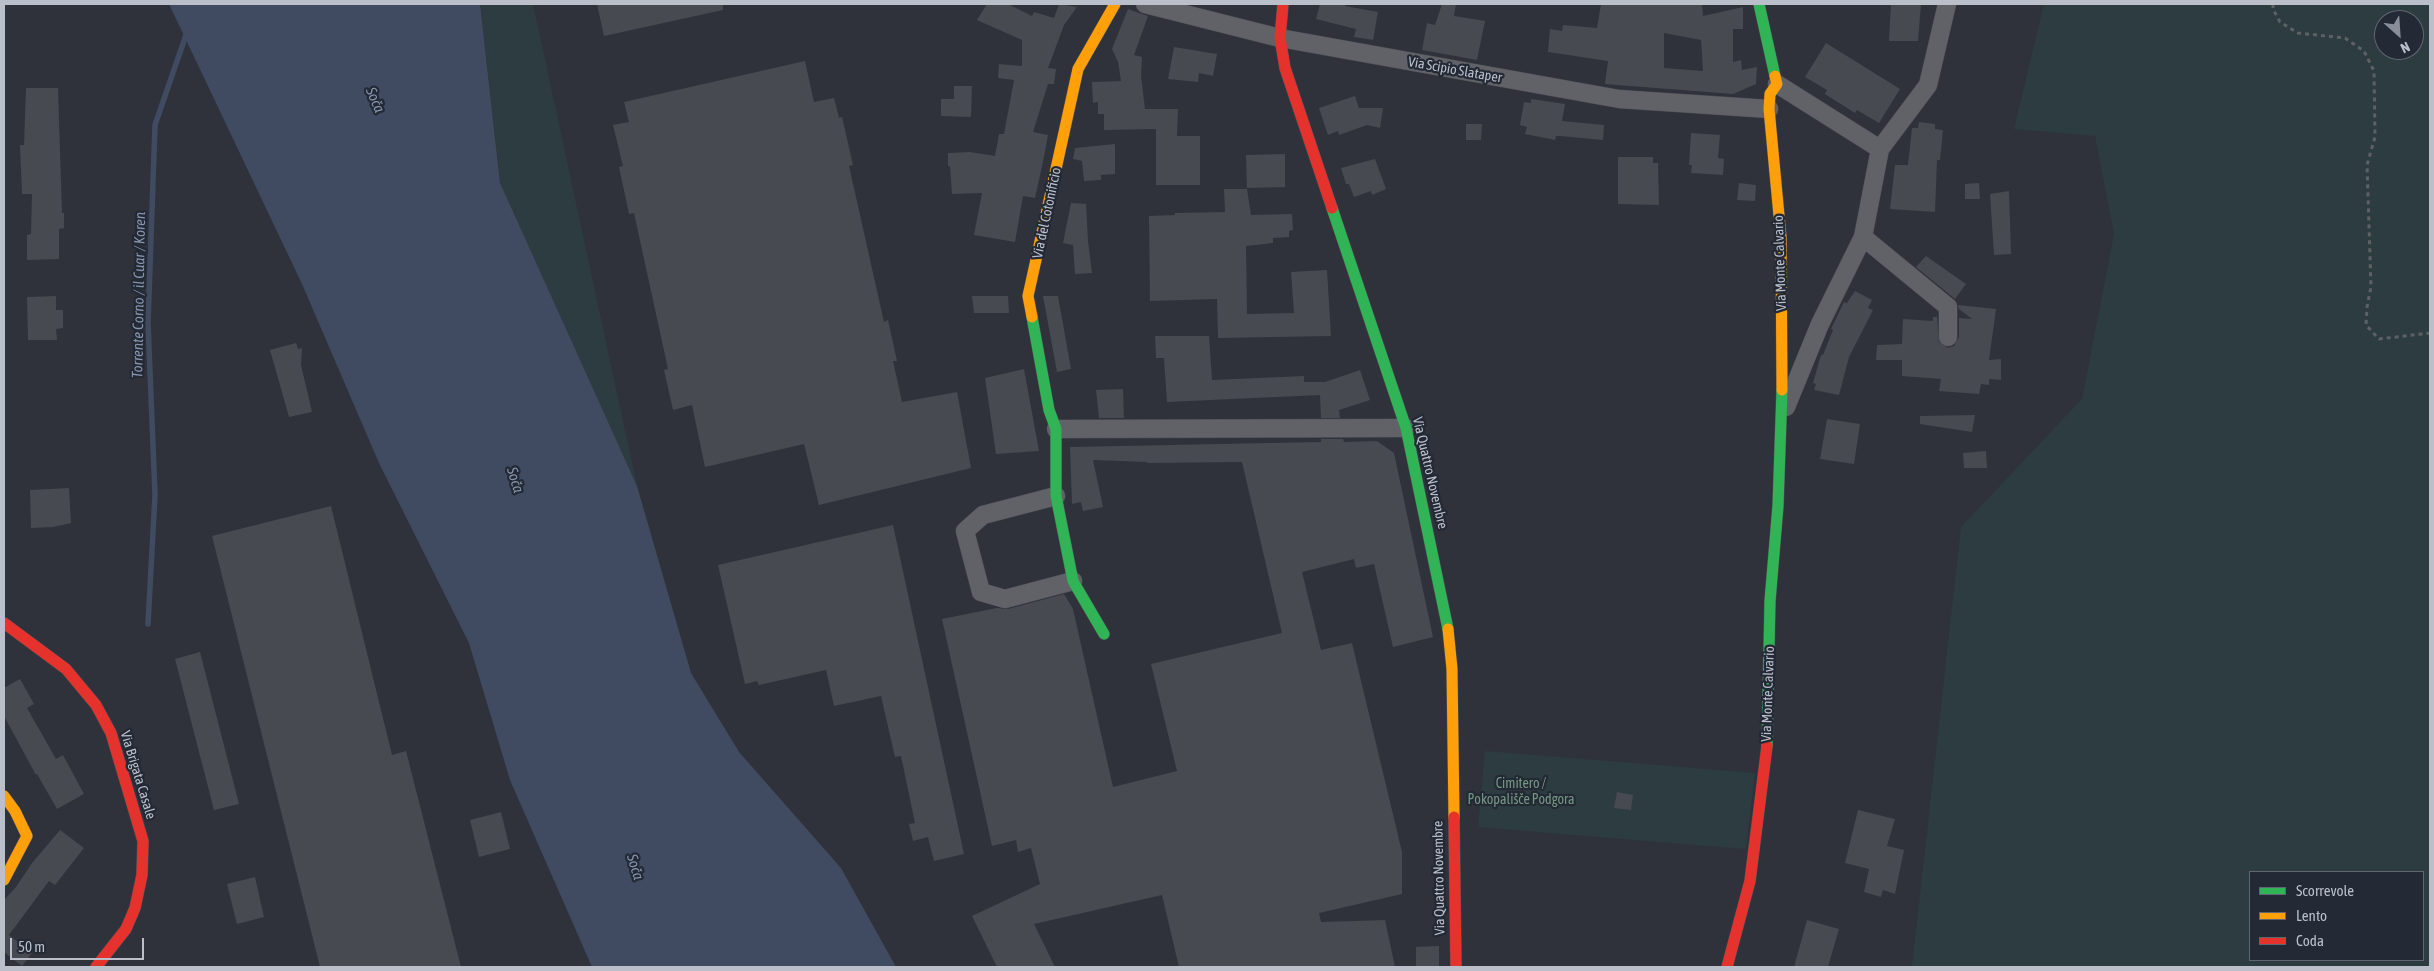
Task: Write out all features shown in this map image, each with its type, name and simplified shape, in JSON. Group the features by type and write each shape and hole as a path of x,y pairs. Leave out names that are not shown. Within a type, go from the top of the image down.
{"street":[{"name":"Via del Cotonificio","path":"1104,634 1073,581 1056,496 1056,429 1049,410 1028,296 1078,69 1115,4"},
{"name":"Via Scipio Slataper","path":"1145,4 1280,38 1619,99 1769,109"},
{"name":"Via Quattro Novembre","path":"1283,4 1280,38 1285,68 1406,428 1447,622 1451,660 1456,967"},
{"path":"1759,4 1777,84 1880,149"},
{"name":"Via Monte Calvario","path":"1782,417 1820,324 1864,237 1880,149 1928,85 1947,4"},
{"path":"1769,109 1770,94 1777,84"},
{"name":"Via Monte Calvario","path":"1728,967 1750,881 1767,744 1770,601 1778,506 1782,417 1781,237 1769,109"},
{"path":"1864,237 1948,307 1948,337"},
{"path":"1056,429 1406,428"},
{"path":"1056,496 983,515 965,532 981,592 1005,599 1073,581"},
{"name":"Via Brigata Casale","path":"4,623 66,669 96,705 111,733 143,841 142,875 135,908 126,928 96,967"},
{"path":"4,796 15,811 27,836 4,880"}],"path":[{"path":"2273,4 2273,9 2280,22 2298,33 2345,38 2364,51 2374,71 2376,137 2367,165 2370,287 2366,307 2366,325 2379,339 2430,333"}],"green space":[{"path":"480,4 533,4 637,486 501,187"},
{"path":"2044,4 2430,4 2430,967 1912,967 1961,527 2082,399 2114,234 2095,136 2014,129"},
{"name":"Cimitero / Pokopališče Podgora","path":"1485,751 1755,773 1746,849 1478,827"}],"water":[{"name":"Soča","path":"169,4 480,4 500,183 637,486 691,673 739,752 841,868 896,967 592,967 510,780 469,643 379,463 302,284"}],"building":[{"path":"597,4 723,4 723,10 604,36"},
{"path":"987,4 1008,4 1032,16 1034,12 1054,18 1059,4 1077,7 1064,25 1048,68 1056,69 1054,84 1048,84 1033,132 1048,135 1044,157 1035,198 1023,196 1015,242 974,235 982,193 952,194 950,166 948,166 948,153 970,152 995,156 999,134 1004,134 1014,80 998,78 999,64 1022,66 1022,40 977,20"},
{"path":"1320,4 1346,4 1345,6 1378,12 1373,40 1354,37 1356,29 1316,19"},
{"path":"1442,4 1456,4 1454,16 1485,21 1477,60 1422,50 1427,23 1435,25"},
{"path":"1601,4 1702,4 1703,16 1743,7 1743,29 1733,29 1733,62 1741,60 1742,70 1757,67 1756,84 1733,94 1605,84 1608,61 1548,52 1550,29 1562,31 1563,25 1597,28","holes":["1664,33 1701,40 1703,71 1664,68"]},
{"path":"1891,4 1921,4 1918,41 1889,41"},
{"path":"1128,9 1148,16 1134,55 1142,57 1141,76 1145,109 1178,109 1177,136 1200,136 1200,185 1156,185 1156,129 1104,130 1104,114 1098,114 1098,102 1093,103 1092,82 1121,81 1118,62 1112,49"},
{"path":"1826,43 1900,89 1879,123 1857,110 1855,113 1825,94 1827,90 1805,77"},
{"path":"1174,47 1217,54 1213,76 1199,73 1198,82 1168,79"},
{"path":"805,61 814,102 834,98 839,118 842,117 853,165 849,166 884,322 888,320 897,361 893,361 902,402 957,392 971,468 819,505 804,444 705,467 692,405 673,410 664,370 668,369 634,213 629,214 619,167 623,166 613,125 629,122 624,102"},
{"path":"954,86 972,86 971,117 941,116 941,99 954,99"},
{"path":"26,88 58,88 62,213 64,213 64,228 59,229 59,259 27,260 27,235 31,234 32,194 22,194 20,145 24,145"},
{"path":"1355,96 1359,108 1383,108 1380,128 1367,125 1339,135 1338,131 1328,135 1319,108"},
{"path":"1531,99 1565,104 1562,121 1604,125 1603,140 1556,136 1555,140 1525,134 1527,127 1520,125 1524,102 1531,103"},
{"path":"1919,122 1935,124 1935,129 1943,130 1940,160 1937,160 1935,212 1890,209 1895,165 1908,165 1912,128 1918,128"},
{"path":"1466,124 1482,124 1481,140 1466,140"},
{"path":"1691,133 1720,135 1718,158 1724,159 1723,175 1691,173 1692,165 1689,165"},
{"path":"1115,144 1115,174 1101,175 1101,180 1084,181 1082,161 1073,159 1075,148"},
{"path":"1285,154 1285,187 1247,188 1246,155"},
{"path":"1618,157 1653,157 1653,163 1658,163 1659,205 1618,204"},
{"path":"1375,159 1386,189 1372,195 1371,191 1354,197 1349,184 1346,184 1341,168"},
{"path":"1739,183 1756,185 1755,201 1737,200"},
{"path":"1979,183 1980,199 1965,199 1965,184"},
{"path":"1224,189 1247,189 1251,215 1292,214 1293,230 1289,231 1289,237 1273,238 1273,243 1246,246 1247,314 1294,313 1291,272 1327,270 1331,336 1218,338 1217,299 1150,301 1149,216 1175,215 1175,213 1225,212"},
{"path":"2009,191 2011,254 1994,255 1990,194"},
{"path":"1071,203 1086,204 1092,273 1075,274 1073,245 1063,243"},
{"path":"1926,256 1966,284 1955,299 1916,267"},
{"path":"1855,291 1872,300 1868,308 1873,310 1849,357 1839,395 1814,390 1816,384 1813,383 1821,355 1823,355 1833,330 1831,329 1844,302 1847,303"},
{"path":"56,296 56,310 63,310 63,328 56,329 57,340 28,340 27,297"},
{"path":"972,296 1008,296 1009,313 974,313"},
{"path":"1043,296 1058,296 1071,369 1057,372"},
{"path":"1958,305 1996,309 1989,360 2001,359 2001,380 1989,379 1989,385 1981,384 1979,394 1939,391 1941,379 1902,376 1902,360 1876,360 1877,345 1902,344 1903,319 1933,321 1933,317 1937,317 1939,342 1948,348 1954,346 1959,337 1959,318 1972,319 1959,309"},
{"path":"1155,336 1209,336 1212,380 1304,376 1304,382 1325,382 1360,370 1370,400 1339,410 1340,418 1321,418 1320,395 1167,402 1164,358 1156,358"},
{"path":"296,343 298,349 302,348 301,365 312,412 289,417 270,350"},
{"path":"1024,369 1039,451 996,454 985,378"},
{"path":"1123,389 1124,418 1099,418 1096,390"},
{"path":"1975,415 1972,432 1920,424 1920,416"},
{"path":"1827,419 1860,424 1854,464 1820,459"},
{"path":"1321,439 1343,439 1344,442 1377,441 1394,453 1433,637 1393,647 1374,564 1356,568 1354,559 1302,572 1321,650 1352,643 1402,852 1402,894 1319,913 1321,922 1385,920 1395,967 1179,967 1162,895 1034,924 1055,967 997,967 972,916 1040,884 1031,848 1018,852 1016,840 992,846 942,619 997,608 1008,609 1064,594 1073,609 1113,787 1177,771 1151,664 1282,633 1242,462 1147,463 1093,460 1103,507 1083,511 1081,502 1072,504 1070,447 1321,442"},
{"path":"1986,451 1987,468 1964,468 1963,453"},
{"path":"69,488 71,523 53,527 31,528 30,490"},
{"path":"331,506 392,755 406,751 461,967 320,967 212,536"},
{"path":"893,525 964,854 934,861 928,837 913,841 909,824 915,823 901,756 895,757 881,696 834,706 826,670 759,685 757,681 745,684 718,565"},
{"path":"200,652 239,804 214,810 175,659"},
{"path":"20,679 34,704 27,708 56,759 63,755 84,794 57,809 4,716 4,688"},
{"path":"1617,792 1633,795 1631,810 1614,808"},
{"path":"1858,810 1895,819 1887,846 1904,850 1895,894 1883,890 1881,897 1864,892 1869,869 1845,863"},
{"path":"501,812 510,849 479,857 470,820"},
{"path":"60,830 84,848 55,885 49,881 9,935 32,953 22,966 4,952 4,900"},
{"path":"255,877 264,917 237,924 227,884"},
{"path":"1807,920 1839,929 1828,967 1794,967"},
{"path":"1439,946 1439,967 1416,967 1416,947"}],"waterway":[{"name":"Torrente Corno / il Cuar / Koren","path":"148,624 155,495 148,323 155,125 187,32"}],"traffic: fast":[{"path":"1759,4 1775,76"},
{"path":"1332,208 1406,428 1448,629"},
{"path":"1032,317 1049,410 1056,429 1056,496 1073,581 1104,634"},
{"path":"1767,746 1770,601 1778,506 1782,390"}],"traffic: slow":[{"path":"1032,317 1028,296 1078,69 1115,4"},
{"path":"1775,76 1777,84 1770,94 1769,109 1781,237 1782,390"},
{"path":"1448,629 1452,669 1454,817"},
{"path":"4,796 15,811 27,836 4,880"}],"traffic: jam":[{"path":"1283,4 1280,38 1285,68 1332,208"},
{"path":"4,623 66,669 96,705 111,733 143,841 142,875 135,908 126,929 96,967"},
{"path":"1727,967 1750,881 1767,746"},
{"path":"1454,817 1456,967"}]}
